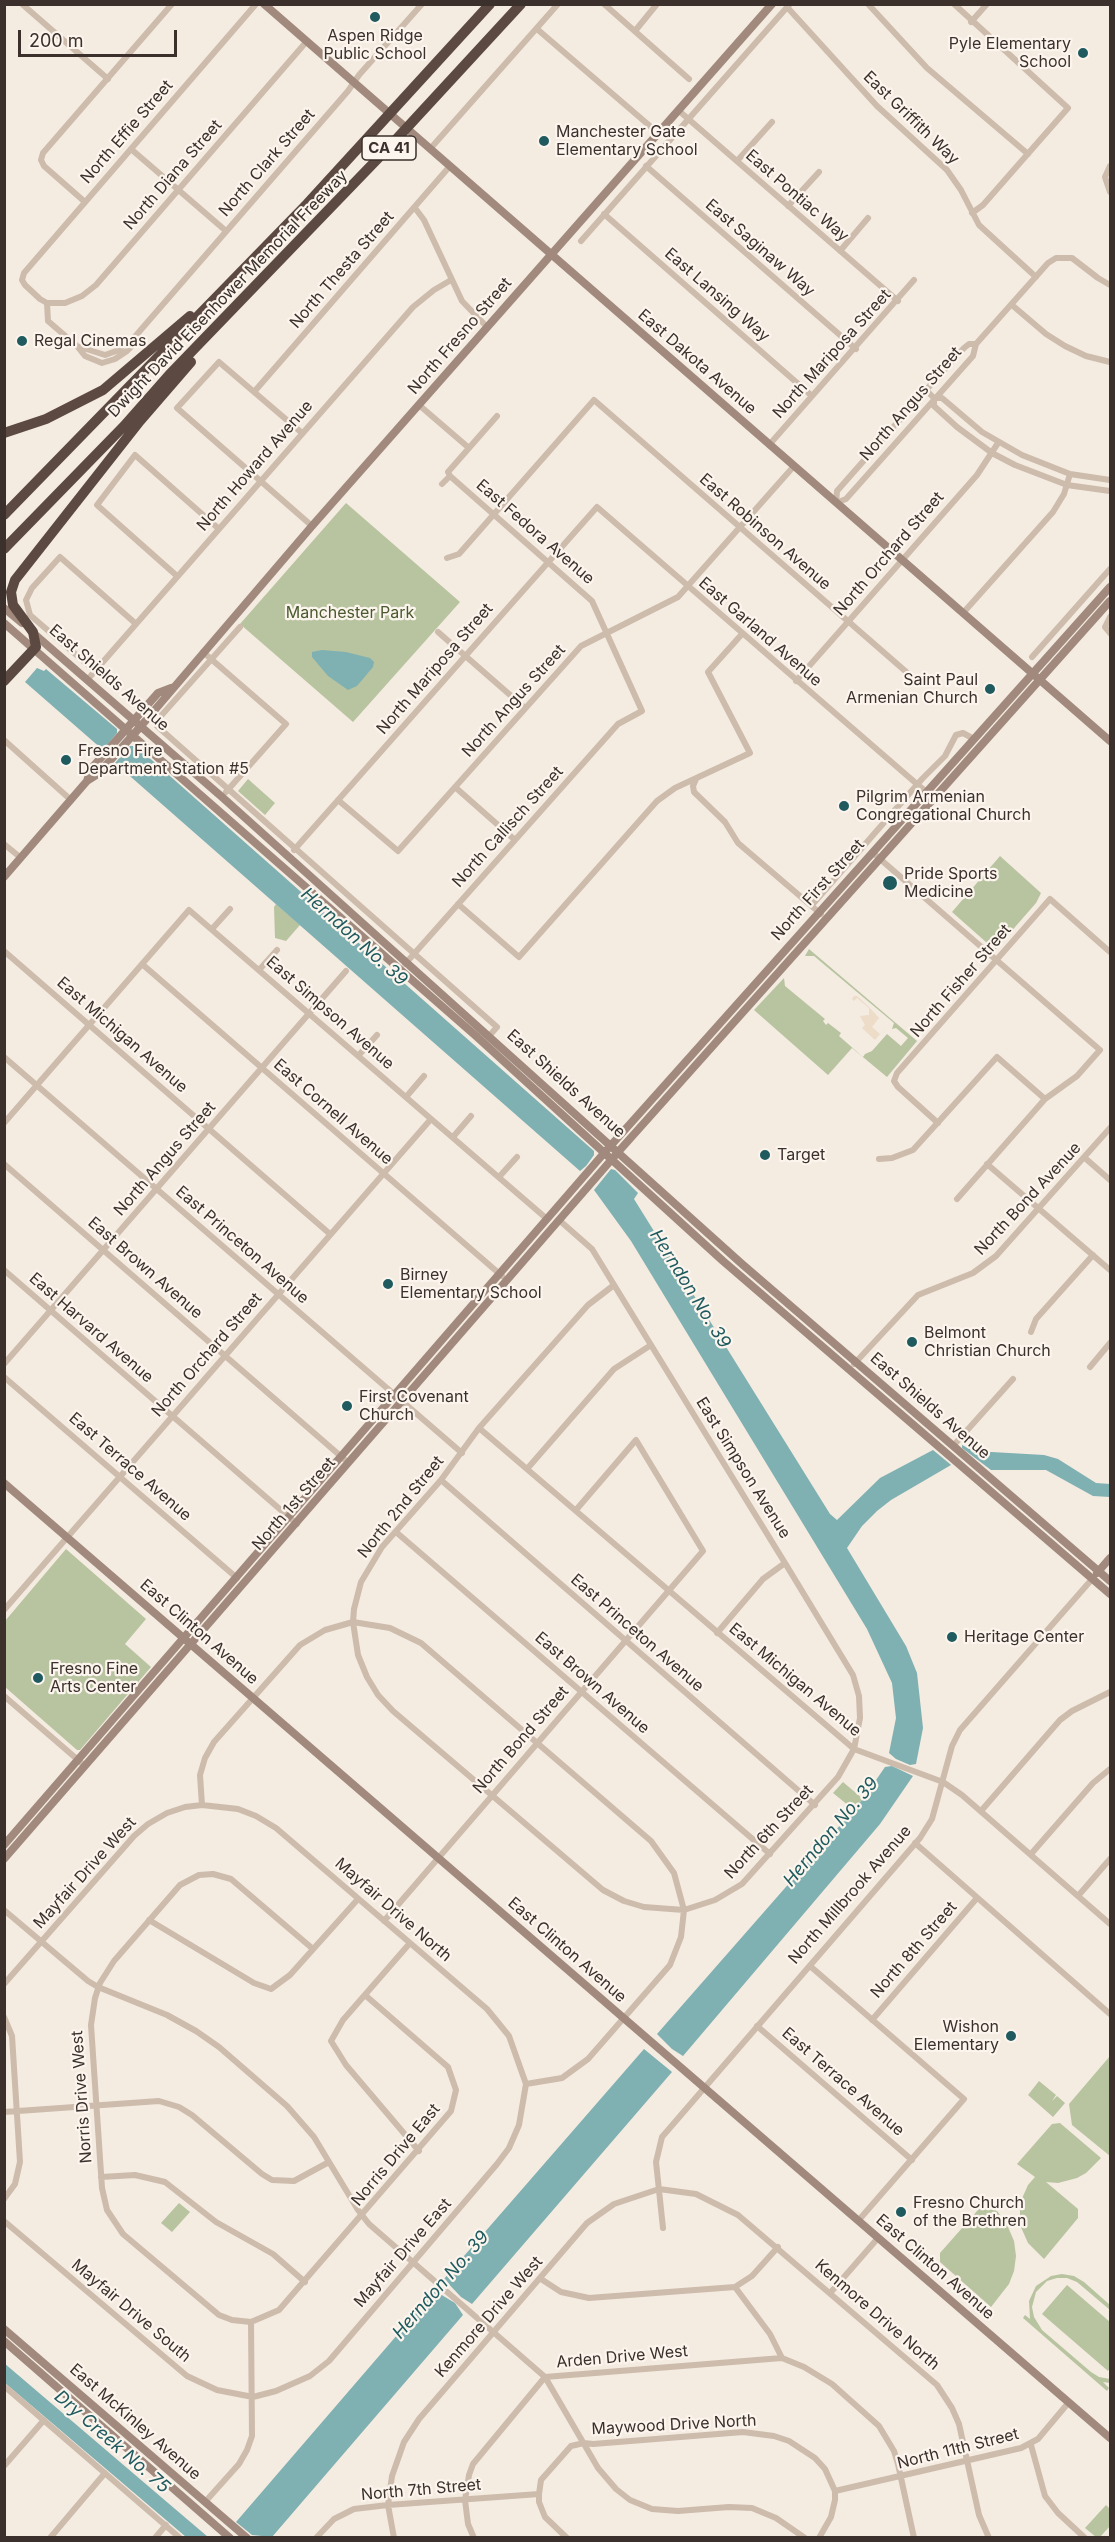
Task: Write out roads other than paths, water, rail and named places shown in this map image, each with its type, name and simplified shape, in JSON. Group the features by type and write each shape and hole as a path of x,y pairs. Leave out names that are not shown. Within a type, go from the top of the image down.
{"highway":[{"name":"Dwight David Eisenhower Memorial Freeway","path":"4,515 307,204 490,4"},
{"name":"Dwight David Eisenhower Memorial Freeway","path":"4,549 390,146 520,4"},
{"path":"4,433 46,419 103,390 239,272"},
{"path":"4,681 35,650 37,644 33,632 13,605 11,592 15,580 140,421 254,288"}],"main road":[{"name":"East Dakota Avenue","path":"264,4 1110,741"},
{"name":"North Fresno Street","path":"4,877 87,782 98,774 111,752 165,699 171,688 312,526 772,4"},
{"name":"North First Street","path":"604,1168 823,915 872,852 1110,587"},
{"name":"North First Street","path":"597,1161 705,1040 823,915 880,859 1110,601"},
{"name":"East Shields Avenue","path":"4,608 225,794 927,1436 1110,1594"},
{"name":"East Shields Avenue","path":"4,623 400,969 717,1255 954,1446 1110,1581"},
{"path":"174,770 192,779 213,797 225,794"},
{"path":"689,1072 688,1067 705,1047 705,1040"},
{"name":"North 1st Street","path":"4,1845 191,1646 297,1524 345,1460 504,1277 547,1219 597,1161"},
{"name":"North 1st Street","path":"504,1277 520,1266 604,1168"},
{"path":"520,1266 548,1226 547,1219"},
{"path":"927,1436 933,1436 945,1445 954,1446"},
{"name":"North 1st Street","path":"4,1859 184,1639 289,1517 345,1460"},
{"path":"960,1465 967,1465 992,1486 1005,1491"},
{"name":"East Clinton Avenue","path":"4,1484 1110,2438"},
{"name":"North Millbrook Avenue","path":"1093,1578 1110,1558"},
{"path":"237,1578 252,1575"},
{"name":"East McKinley Avenue","path":"4,2329 247,2538"},
{"name":"East McKinley Avenue","path":"4,2341 231,2538"},
{"path":"147,2465 165,2475 196,2501 205,2502"}],"street":[{"path":"22,4 108,79"},
{"path":"85,202 44,166 41,160 43,153 172,4"},
{"name":"North Effie Street","path":"47,303 25,285 22,280 24,273 256,4"},
{"name":"North Clark Street","path":"47,303 48,321 77,346 100,355 113,357 127,351 133,345 132,340 422,4"},
{"path":"430,148 558,4"},
{"path":"604,4 689,79"},
{"path":"635,31 657,4"},
{"path":"868,4 927,68 1028,154"},
{"path":"954,4 1068,108 983,205 972,213"},
{"path":"972,22 987,4"},
{"path":"581,241 789,6"},
{"name":"East Griffith Way","path":"789,6 877,106 946,170 961,190 972,213 991,238 1036,277"},
{"path":"537,29 658,133"},
{"name":"North Diana Street","path":"47,303 65,303 88,292 306,42"},
{"name":"East Pontiac Way","path":"678,110 898,301"},
{"path":"737,162 772,122"},
{"path":"131,149 226,231"},
{"name":"North Thesta Street","path":"254,392 450,166"},
{"name":"East Saginaw Way","path":"646,166 856,349"},
{"path":"1110,166 1105,183 1110,192"},
{"path":"788,207 819,172"},
{"path":"415,208 424,220 462,301 487,327"},
{"name":"East Lansing Way","path":"604,214 812,396"},
{"path":"840,251 868,218"},
{"name":"North Angus Street","path":"976,344 969,344 964,348 837,491 836,503 846,499 973,356 976,344 1048,263 1063,257 1077,261 1110,285"},
{"name":"North Howard Avenue","path":"88,680 135,623 413,307 451,280"},
{"name":"North Mariposa Street","path":"769,445 856,349 914,280"},
{"path":"1012,304 1046,334 1065,346 1086,356 1110,362"},
{"path":"302,433 219,362 177,408 312,526"},
{"path":"926,390 934,398 942,398 998,443 1022,455 1070,474 1110,480"},
{"path":"934,398 934,406 992,453 1023,469 1067,485 1110,491"},
{"name":"East Robinson Avenue","path":"494,514 594,400 919,683"},
{"path":"419,405 469,448"},
{"path":"442,484 450,476 448,472 497,416"},
{"name":"North Orchard Street","path":"796,681 977,475 998,443"},
{"path":"177,576 97,505 135,455 219,529"},
{"name":"North Angus Street","path":"338,800 398,851 581,646 671,602 794,466"},
{"path":"963,613 1053,512 1070,474"},
{"name":"East Fedora Avenue","path":"450,476 588,596 596,606 642,711"},
{"name":"North Mariposa Street","path":"294,850 597,507"},
{"name":"East Garland Avenue","path":"597,507 918,785 927,792 937,795"},
{"path":"447,558 459,554 494,514"},
{"name":"East Shields Avenue","path":"95,671 30,615 26,606 28,593 60,557 135,623"},
{"path":"1032,657 1110,569"},
{"path":"1110,617 1105,627 1110,633"},
{"path":"240,627 160,717 157,726 225,794 294,850 497,1027 490,1035"},
{"path":"438,632 525,708"},
{"path":"458,904 519,957 657,801 675,788 750,753 708,672 742,634"},
{"path":"203,652 286,724 225,794"},
{"name":"North Callisch Street","path":"400,969 618,724 642,711"},
{"path":"812,905 945,756 956,735 963,733 974,739"},
{"path":"4,740 71,800"},
{"path":"696,778 693,786 694,792 725,822 738,843 823,915"},
{"path":"455,787 515,840"},
{"path":"4,844 21,858"},
{"path":"872,852 1100,1050 1077,1076 1045,1099 957,1198"},
{"name":"North Fisher Street","path":"938,1123 898,1087 894,1081 897,1073 1050,899 1110,952"},
{"path":"212,930 230,909"},
{"name":"East Simpson Avenue","path":"142,964 189,910 547,1219"},
{"path":"259,970 277,950"},
{"name":"East Michigan Avenue","path":"4,951 330,1234"},
{"path":"4,1123 142,964"},
{"name":"East Cornell Avenue","path":"142,964 504,1277"},
{"name":"North Angus Street","path":"4,1364 346,971"},
{"path":"358,1056 377,1035"},
{"name":"East Princeton Avenue","path":"4,1057 462,1454"},
{"path":"879,1159 892,1158 912,1150 997,1057 1045,1099"},
{"path":"406,1097 424,1076"},
{"path":"453,1137 471,1116"},
{"name":"North Orchard Street","path":"4,1610 431,1119"},
{"name":"North Bond Avenue","path":"853,1366 918,1295 981,1268 1006,1247 1110,1128"},
{"path":"499,1177 517,1157"},
{"path":"1085,1158 1110,1180"},
{"name":"East Brown Avenue","path":"4,1164 345,1460"},
{"path":"987,1164 1110,1270"},
{"name":"East Simpson Avenue","path":"559,1220 592,1250 853,1675 859,1696 860,1718 854,1749"},
{"path":"1031,1332 1036,1319 1093,1255"},
{"name":"East Harvard Avenue","path":"4,1270 297,1524"},
{"name":"North 2nd Street","path":"353,1622 357,1597 367,1569 462,1454 479,1428 588,1305 614,1285"},
{"path":"1090,1367 1110,1343"},
{"path":"527,1469 614,1369 651,1345"},
{"name":"East Terrace Avenue","path":"4,1377 237,1578"},
{"path":"954,1446 1013,1379"},
{"name":"East Michigan Avenue","path":"479,1428 854,1749 943,1782 981,1811 1110,1924"},
{"name":"North Bond Street","path":"384,1921 703,1551 636,1440 576,1510"},
{"name":"East Princeton Avenue","path":"441,1480 815,1805"},
{"name":"East Brown Avenue","path":"396,1532 770,1854"},
{"path":"717,1633 763,1580 785,1563"},
{"name":"North Millbrook Avenue","path":"663,2228 656,2162 662,2137 915,1844 932,1819 952,1746 960,1731 1093,1578"},
{"path":"353,1622 358,1655 367,1677 378,1695 393,1711 592,1882 613,1896 655,1910 684,1910"},
{"path":"202,1805 200,1775 205,1758 214,1742 300,1645 325,1630 353,1622 390,1628 421,1643 660,1851 679,1883 684,1910 681,1937 670,1965 577,2069 553,2081 526,2084"},
{"path":"981,1811 1060,1720 1072,1710 1110,1692"},
{"path":"4,1696 82,1763"},
{"name":"North 6th Street","path":"684,1910 703,1905 734,1890 815,1805 847,1764 854,1749"},
{"path":"1031,1854 1093,1783 1110,1769"},
{"name":"Mayfair Drive North","path":"202,1805 238,1809 270,1823 487,2009 501,2024 515,2047 526,2084"},
{"name":"Mayfair Drive West","path":"4,1984 148,1824 167,1813 202,1805"},
{"path":"915,1844 1110,2014"},
{"path":"1078,1896 1110,1859"},
{"name":"Norris Drive West","path":"251,2322 232,2320 211,2310 123,2234 107,2211 101,2176 91,2025 98,1988 114,1961 185,1881 199,1875 220,1875 236,1883 313,1949"},
{"name":"North 8th Street","path":"872,2020 977,1898"},
{"path":"149,1920 254,1983 271,1989 284,1981 358,1899"},
{"path":"4,1910 98,1988 167,2015 219,2047 298,2116 362,2216 545,2377 606,2480 630,2500 642,2506 666,2511 729,2507 752,2508 776,2518 805,2538"},
{"path":"410,1943 343,2020 332,2041 346,2065 419,2151"},
{"path":"810,1966 964,2099 858,2221"},
{"name":"Norris Drive East","path":"251,2322 270,2316 279,2310 419,2151 451,2111 456,2090 452,2074 440,2059 365,1995"},
{"path":"4,2017 12,2036 20,2162 15,2184 4,2199"},
{"name":"East Terrace Avenue","path":"757,2026 912,2160"},
{"name":"Mayfair Drive East","path":"253,2397 291,2385 310,2376 329,2361 509,2148 522,2113 526,2084"},
{"path":"4,2112 153,2101 179,2107 198,2119 262,2174 277,2181 294,2181 329,2162"},
{"path":"101,2176 135,2175 165,2182 216,2222 273,2254 305,2282"},
{"name":"Kenmore Drive North","path":"659,2189 696,2194 738,2215 831,2292 937,2385 952,2408 979,2515 988,2538"},
{"name":"Kenmore Drive West","path":"388,2505 396,2459 411,2430 494,2331 587,2223 614,2204 659,2189"},
{"name":"Mayfair Drive South","path":"4,2221 187,2376 217,2390 253,2397"},
{"path":"831,2292 878,2238"},
{"path":"541,2279 561,2292 589,2298 735,2288 752,2276 778,2247"},
{"path":"735,2288 770,2334 782,2358 818,2374 866,2413 888,2439 901,2477 914,2538"},
{"path":"205,2502 248,2450 252,2436 251,2322"},
{"name":"Arden Drive West","path":"474,2538 468,2524 465,2500 469,2475 480,2454 545,2377 782,2358"},
{"path":"4,2386 180,2538"},
{"name":"North 11th Street","path":"835,2491 1030,2445 1069,2402"},
{"path":"4,2466 44,2420"},
{"name":"Maywood Drive North","path":"584,2443 743,2432 774,2436 789,2441 815,2458 825,2469 835,2491"},
{"path":"567,2538 545,2517 539,2502 539,2494 542,2480 571,2446 584,2443"},
{"path":"1030,2445 1045,2496 1058,2513 1085,2538"},
{"path":"50,2538 105,2473"},
{"path":"819,2538 831,2517 835,2491"},
{"name":"North 7th Street","path":"316,2538 334,2519 354,2509 539,2494"},
{"path":"388,2505 394,2538"},
{"path":"156,2538 166,2525"}],"water":[{"path":"322,650 346,652 370,658 374,662 373,667 357,686 348,690 328,676 312,657 312,652"},
{"path":"37,668 44,671 46,669 117,729 117,733 103,750 25,682"},
{"path":"130,746 136,746 594,1151 594,1155 586,1166 580,1171 115,763"},
{"name":"Herndon No. 39","path":"611,1169 615,1170 638,1193 634,1199 830,1514 837,1520 880,1478 933,1450 951,1465 891,1500 877,1511 862,1526 847,1548 906,1646 917,1673 923,1728 916,1764 910,1765 889,1753 896,1718 892,1683 867,1629 631,1241 594,1190"},
{"path":"962,1445 974,1451 1044,1455 1058,1459 1096,1483 1110,1484 1110,1497 1093,1496 1046,1470 991,1470 962,1448"},
{"path":"892,1766 913,1776 880,1824 683,2056 672,2049 657,2034 863,1799 885,1767"},
{"path":"644,2049 672,2072 472,2304 461,2297 444,2279"},
{"path":"435,2291 455,2303 463,2315 272,2537 252,2535 236,2522"},
{"path":"4,2363 208,2537 186,2537 5,2383"}],"place":[{"name":"Aspen Ridge Public School","path":"375,17"},
{"name":"Pyle Elementary School","path":"1083,53"},
{"name":"Manchester Gate Elementary School","path":"544,141"},
{"name":"Regal Cinemas","path":"22,341"},
{"name":"Saint Paul Armenian Church","path":"990,689"},
{"name":"Fresno Fire Department Station #5","path":"66,760"},
{"name":"Pilgrim Armenian Congregational Church","path":"844,806"},
{"name":"Pride Sports Medicine","path":"890,883"},
{"name":"Target","path":"765,1155"},
{"name":"Birney Elementary School","path":"388,1284"},
{"name":"Belmont Christian Church","path":"912,1342"},
{"name":"First Covenant Church","path":"347,1406"},
{"name":"Heritage Center","path":"952,1637"},
{"name":"Fresno Fine Arts Center","path":"38,1678"},
{"name":"Wishon Elementary","path":"1011,2036"},
{"name":"Fresno Church of the Brethren","path":"901,2212"}],"park label":[{"name":"Manchester Park","path":"350,613"}],"water label":[{"name":"Dry Creek No. 75","path":"112,2442"}]}
